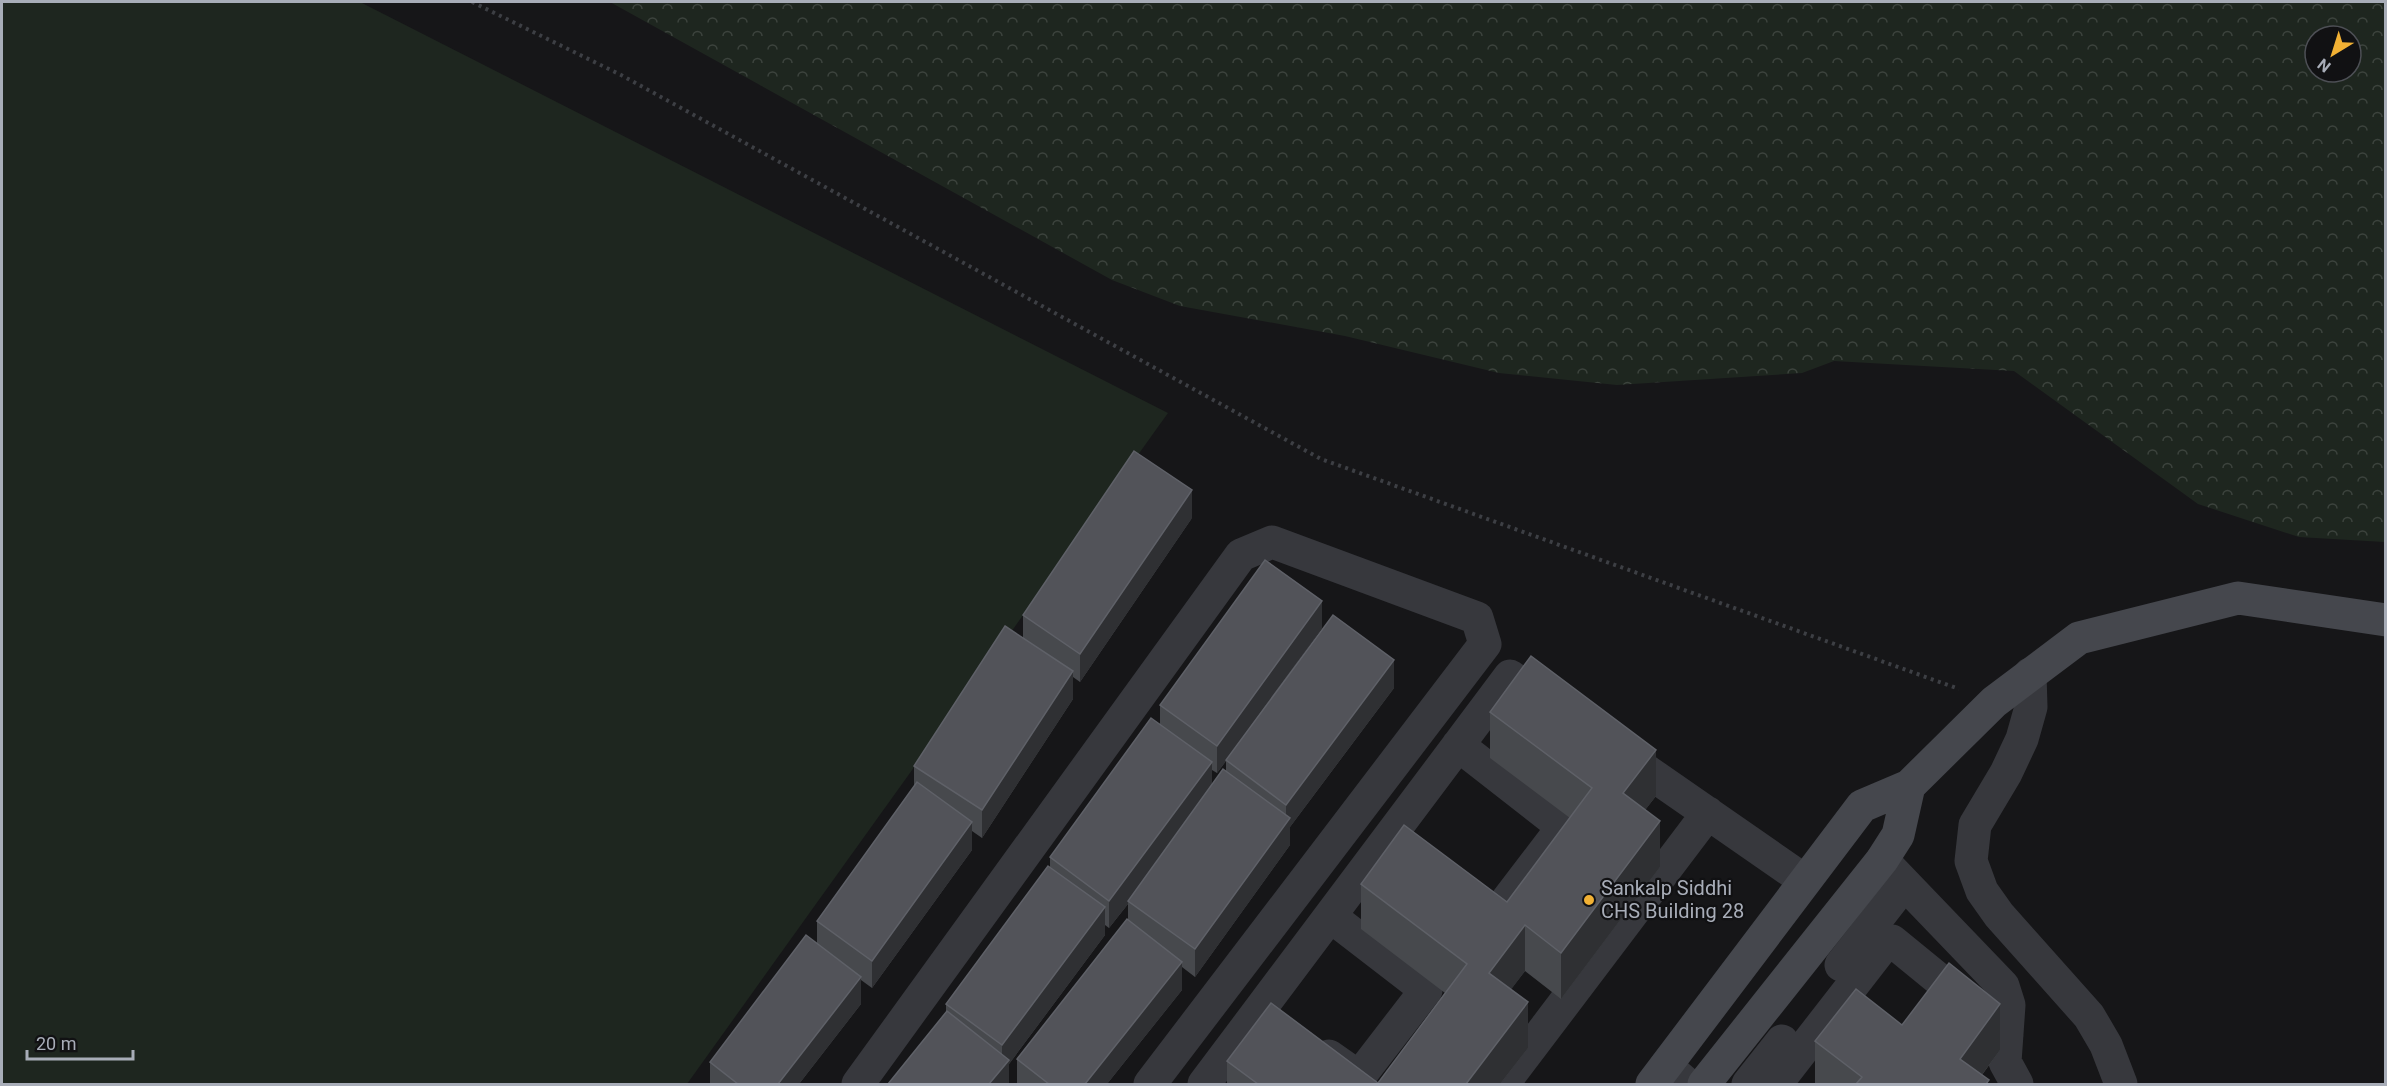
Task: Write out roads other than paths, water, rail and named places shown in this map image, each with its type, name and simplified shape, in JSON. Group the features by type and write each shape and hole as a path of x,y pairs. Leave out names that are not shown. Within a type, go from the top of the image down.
{"street":[{"path":"858,1084 1241,555 1272,542 1477,618 1485,644 1150,1084"},
{"path":"1668,1078 1804,880 1862,806 1909,786 1964,729 1994,702 2079,638 2238,598 2385,620"},
{"path":"2030,674 2031,707 2022,739 2006,773 1975,825 1971,861 1982,891 1999,915 2089,1016 2106,1045 2121,1084"},
{"path":"1204,1084 1281,1021 1330,916 1393,852 1458,745 1509,676 1804,880"},
{"path":"1450,895 1489,924 1563,827 1458,745"},
{"path":"1704,1084 1882,860 1899,835 1909,786"},
{"path":"1503,1084 1708,813"},
{"path":"1882,860 2003,986 2009,1005 2005,1062 2017,1084"},
{"path":"1748,1084 1904,884"},
{"path":"1281,1021 1359,1077 1426,990 1330,916"},
{"path":"1776,1084 1880,950 1892,941 2007,1035"}],"place":[{"name":"Sankalp Siddhi CHS Building 28","path":"1589,900"}]}
